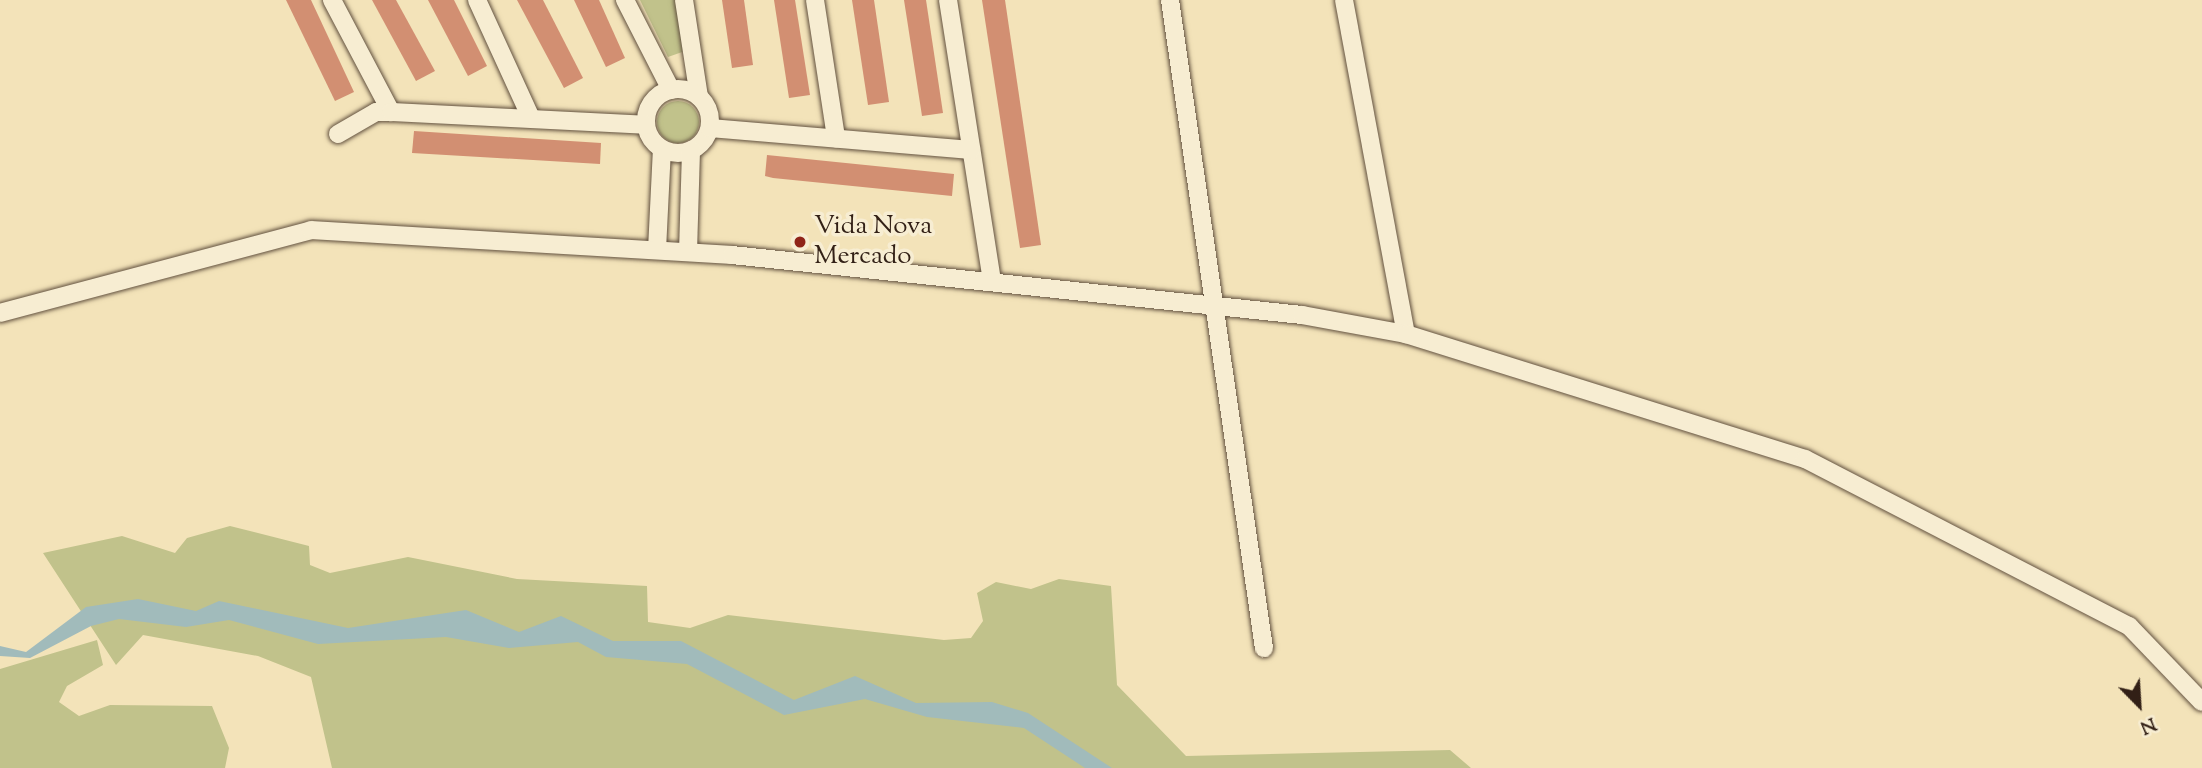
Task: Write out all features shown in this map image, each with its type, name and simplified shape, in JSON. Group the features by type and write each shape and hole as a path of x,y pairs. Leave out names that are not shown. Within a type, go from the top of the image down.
{"street":[{"path":"332,0 391,112"},
{"path":"477,0 530,117"},
{"path":"625,0 671,90 699,97"},
{"path":"684,0 699,97 710,128"},
{"path":"815,0 836,138"},
{"path":"948,0 992,280"},
{"path":"1170,0 1264,648"},
{"path":"1344,0 1406,334"},
{"path":"657,250 662,149 646,125 650,105 671,90"},
{"path":"338,134 376,112 530,117 646,125"},
{"path":"710,128 971,149"},
{"path":"688,252 691,150 710,128"},
{"path":"662,149 691,150"},
{"path":"0,313 311,230 688,252 992,280 1214,304 1406,334 1805,459 2129,626 2202,702"}],"green space":[{"path":"640,0 675,0 685,51 668,57"},
{"path":"678,101 693,107 699,122 693,137 678,143 663,137 657,122 663,107"},
{"path":"230,526 309,546 310,565 330,573 408,557 517,579 647,586 648,622 690,628 728,615 944,640 971,638 983,621 977,593 996,582 1031,589 1059,579 1111,586 1117,685 1186,756 1450,750 1471,768 332,768 311,677 258,656 143,635 116,665 43,553 122,536 175,553 187,538"},
{"path":"97,640 103,665 67,686 59,702 79,716 110,705 212,706 229,748 225,768 0,768 0,669"}],"water":[{"path":"138,599 196,611 219,601 348,628 466,610 519,632 561,616 613,641 681,641 794,700 855,676 916,703 992,702 1028,713 1112,768 1085,768 1024,728 927,717 865,699 784,715 687,664 606,657 578,642 509,648 446,637 318,644 229,620 186,627 119,619 91,626 30,658 0,656 0,646 26,652 86,607"}],"building":[{"path":"286,0 311,0 354,92 335,101"},
{"path":"372,0 396,0 435,71 416,81"},
{"path":"428,0 454,0 487,66 468,76"},
{"path":"517,0 543,0 583,78 564,88"},
{"path":"574,0 599,0 625,58 606,67"},
{"path":"722,0 744,0 753,65 732,68"},
{"path":"774,0 795,0 810,95 789,98"},
{"path":"852,0 874,0 889,102 868,105"},
{"path":"904,0 926,0 943,113 922,116"},
{"path":"982,0 1005,0 1041,245 1020,248"},
{"path":"414,131 601,143 600,164 412,153"},
{"path":"767,155 954,174 952,196 773,178 765,176"}],"place":[{"name":"Vida Nova Mercado","path":"800,242"}]}
